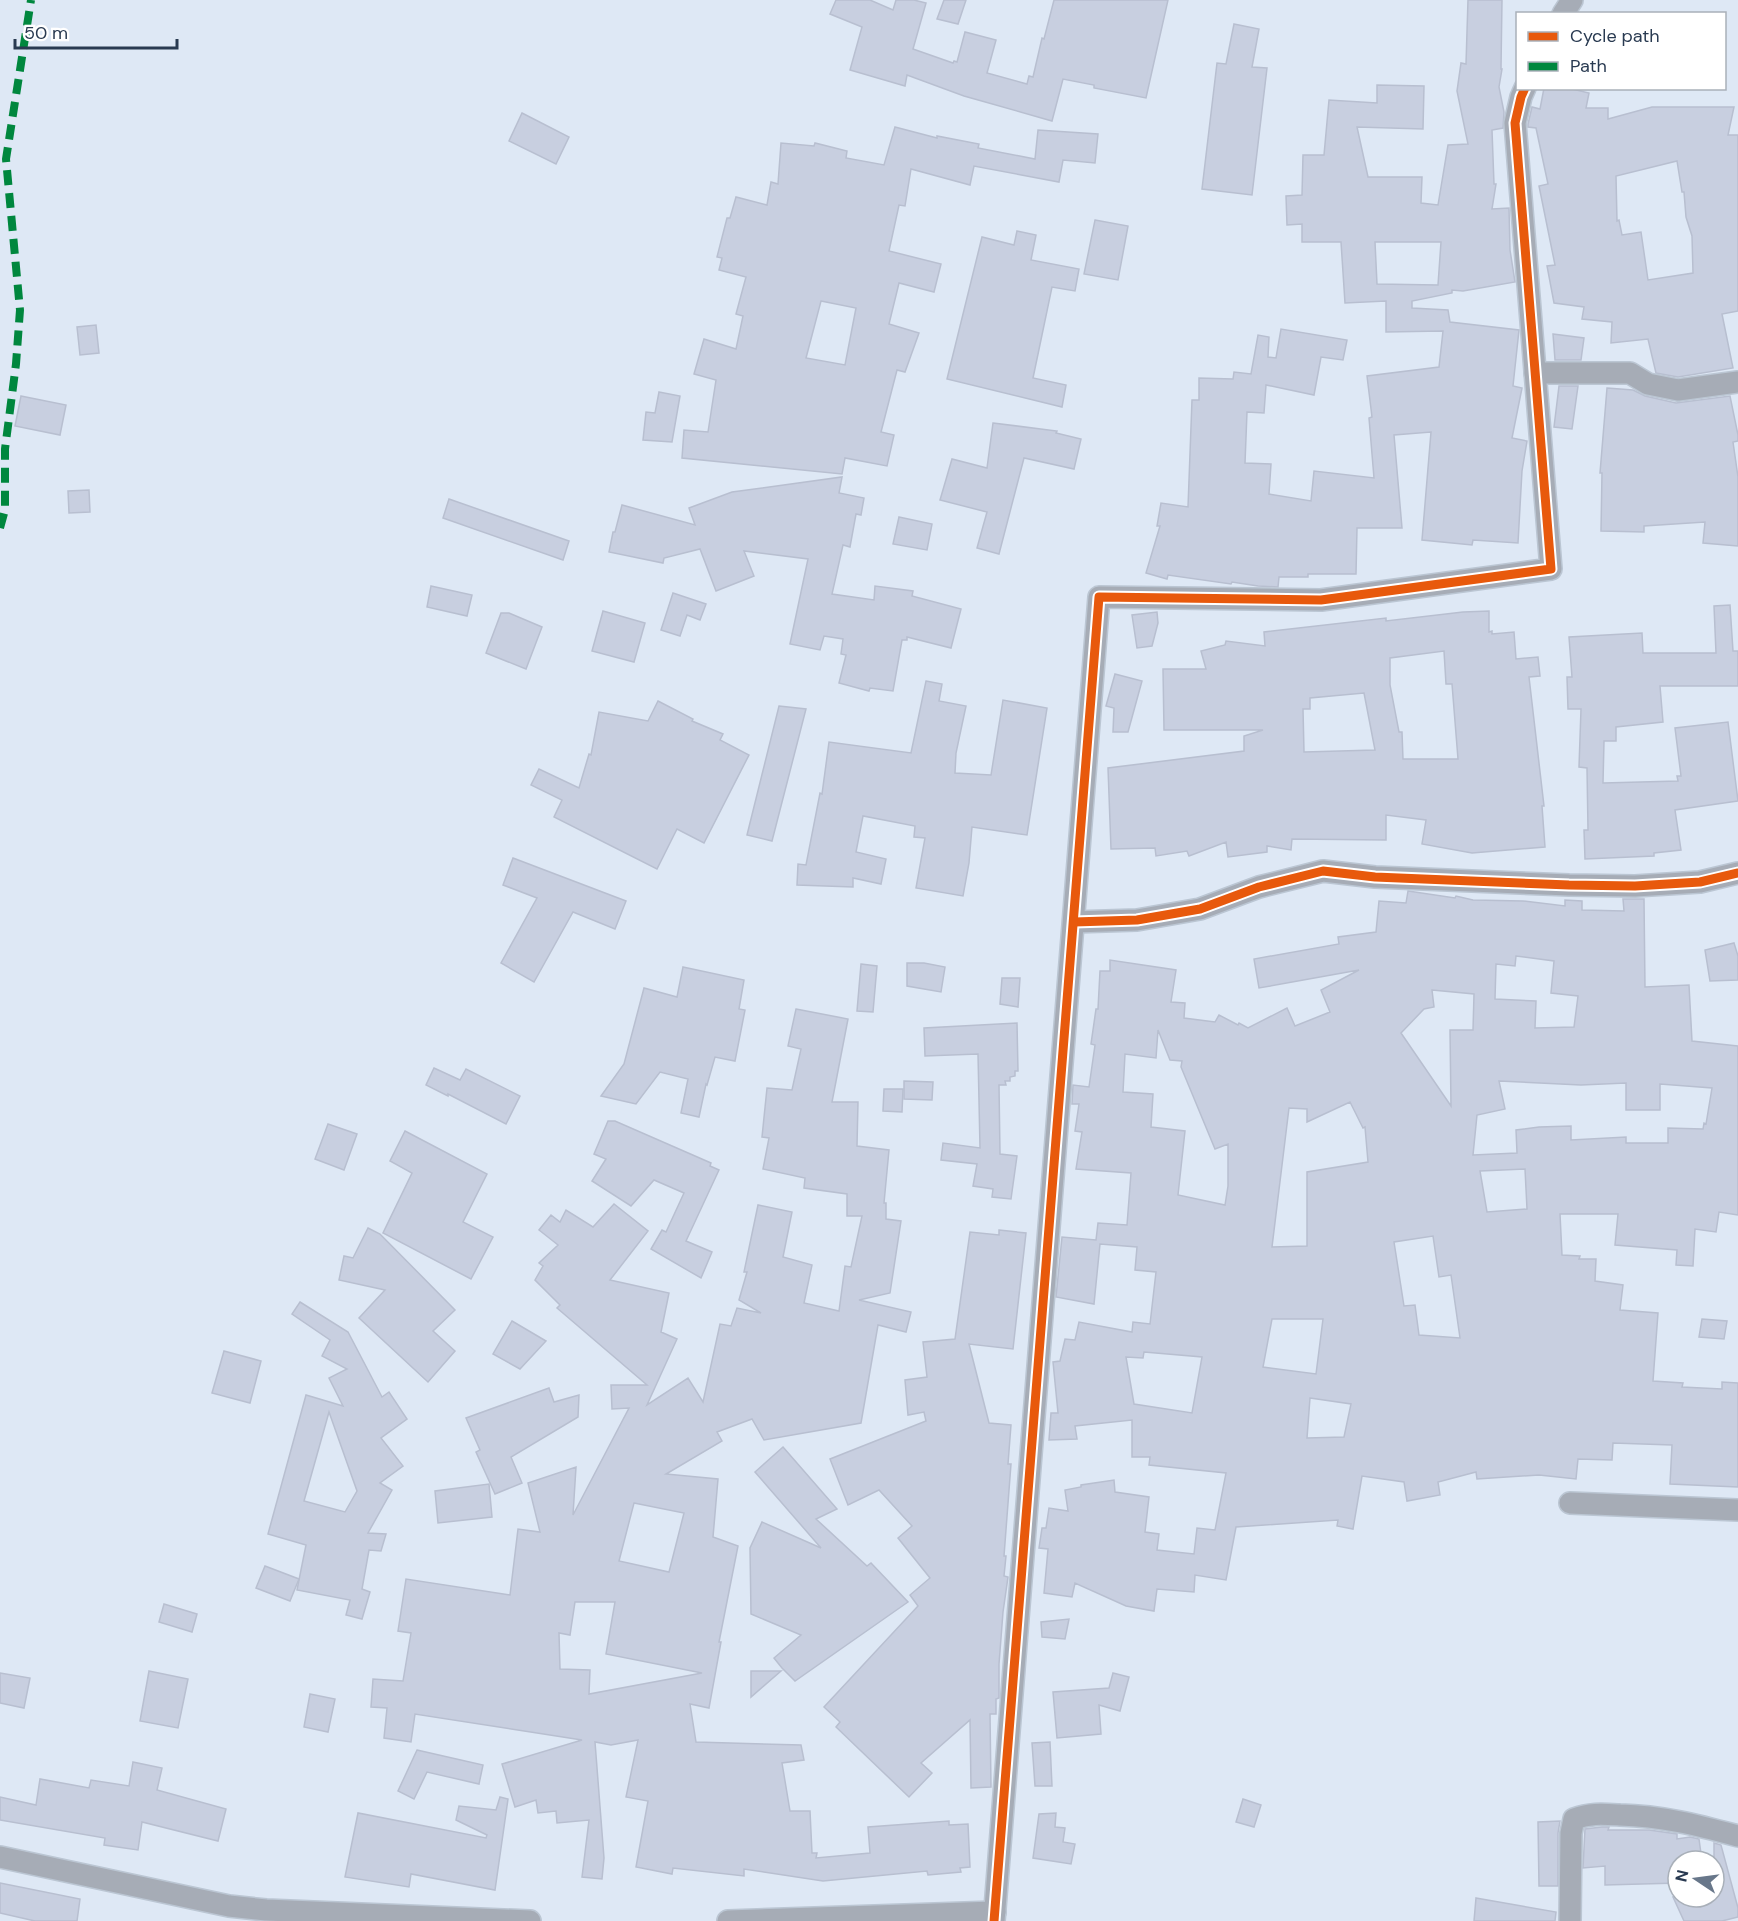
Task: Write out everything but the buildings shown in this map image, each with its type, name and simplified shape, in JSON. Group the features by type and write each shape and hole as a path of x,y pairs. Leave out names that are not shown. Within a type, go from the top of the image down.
{"street":[{"path":"728,1921 994,1917 1100,597 1321,600 1551,569 1515,123 1524,90"},
{"path":"1535,373 1630,373 1648,384 1678,390 1738,382"},
{"path":"1074,922 1137,920 1200,909 1259,887 1323,871 1375,877 1635,886 1700,882 1738,873"},
{"path":"1570,1503 1738,1510"},
{"path":"1570,1921 1574,1819 1587,1814 1646,1815 1682,1820 1738,1836"},
{"path":"0,1857 229,1906 530,1921"}],"marked path":[{"path":"0,528 5,510 5,449 16,364 20,310 6,159 31,0"}],"cycle path":[{"path":"994,1921 1099,597 1321,600 1551,569 1515,123 1524,90"},
{"path":"1074,922 1137,920 1200,909 1259,887 1323,871 1375,877 1635,886 1700,882 1738,873"}]}
